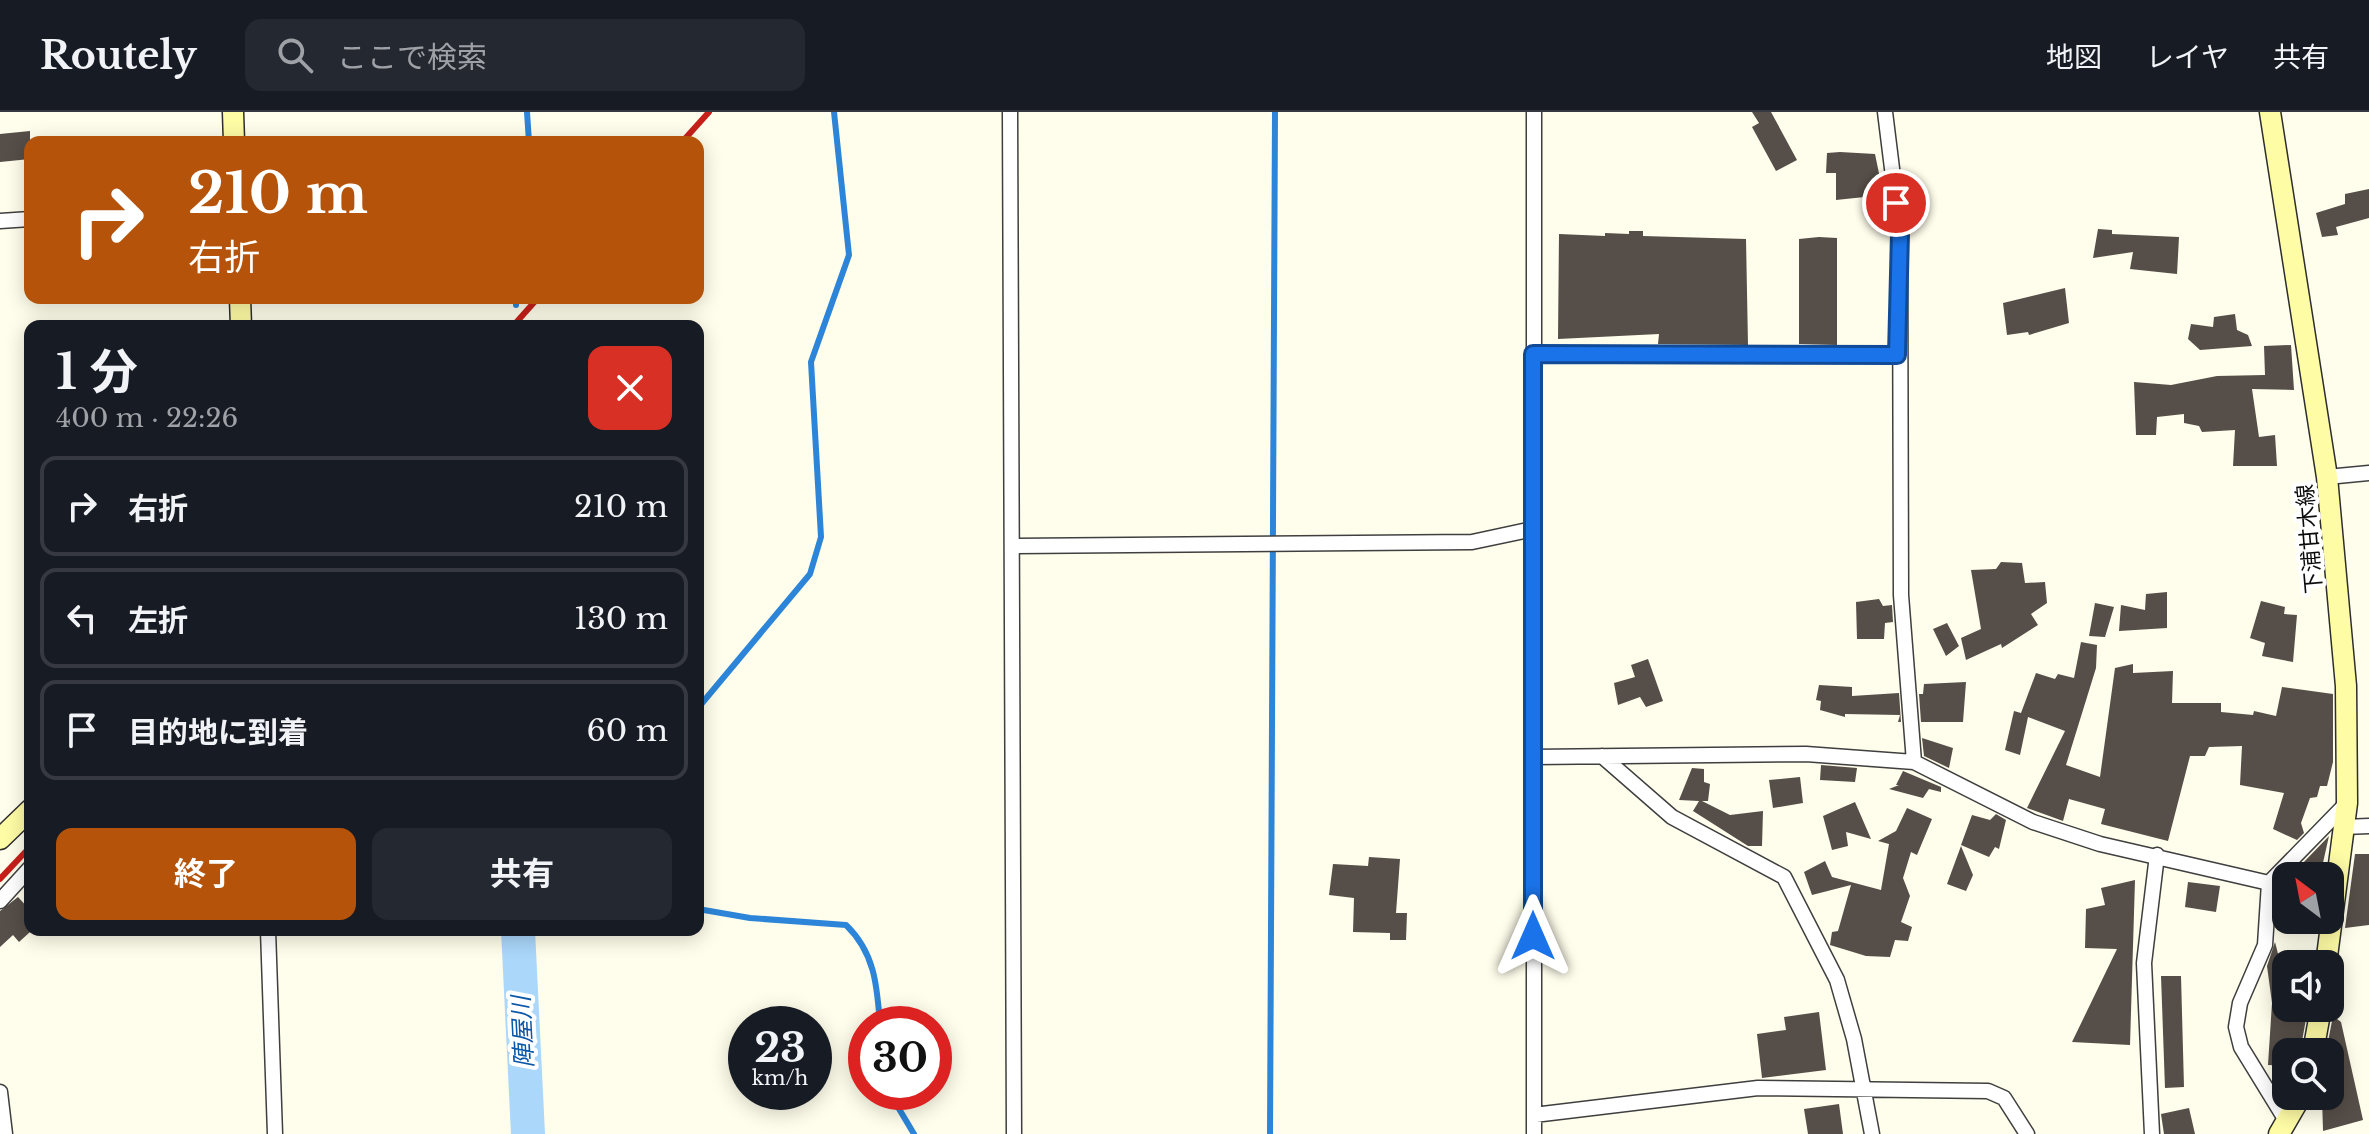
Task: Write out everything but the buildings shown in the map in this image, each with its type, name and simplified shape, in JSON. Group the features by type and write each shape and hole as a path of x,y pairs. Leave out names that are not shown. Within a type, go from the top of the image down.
{"main road":[{"path":"233,112 234,136"},
{"name":"下浦甘木線","path":"2270,112 2327,477 2346,686 2347,803 2328,950"},
{"path":"0,839 24,816"},
{"path":"2283,1128 2293,1110"}],"street":[{"path":"1010,112 1014,1134"},
{"path":"1534,112 1534,1134"},
{"path":"1885,112 1900,233 1897,355 1901,595 1914,762"},
{"path":"0,221 24,219"},
{"path":"1533,354 1897,355"},
{"path":"2327,477 2369,473"},
{"path":"1013,546 1472,542 1533,529"},
{"path":"1533,757 1806,754 1914,762 2033,822 2100,844 2269,883"},
{"path":"1602,756 1672,817 1784,877 1837,980 1854,1039 1872,1134"},
{"path":"2283,1128 2241,1047 2236,1027 2240,1003 2265,945 2269,883 2347,803"},
{"path":"2344,827 2369,826"},
{"path":"2152,1134 2144,963 2157,855"},
{"path":"0,901 24,875"},
{"path":"268,936 275,1134"},
{"path":"1534,1115 1758,1088 1864,1092 1988,1091 2004,1098 2027,1134"},
{"path":"0,1092 5,1134"}],"waterway":[{"path":"527,112 529,136"},
{"path":"704,701 810,574 821,537 811,362 849,255 834,112"},
{"path":"1270,1134 1275,112"},
{"path":"704,910 750,918 846,925 869,959 878,1006"},
{"name":"陣屋川","path":"518,936 528,1134"},
{"path":"900,1110 914,1134"}],"railway":[{"path":"687,136 709,112"},
{"path":"518,320 533,304"},
{"path":"0,879 24,853"}],"route":[{"path":"1533,936 1533,354 1897,355 1900,233 1896,203"}]}
